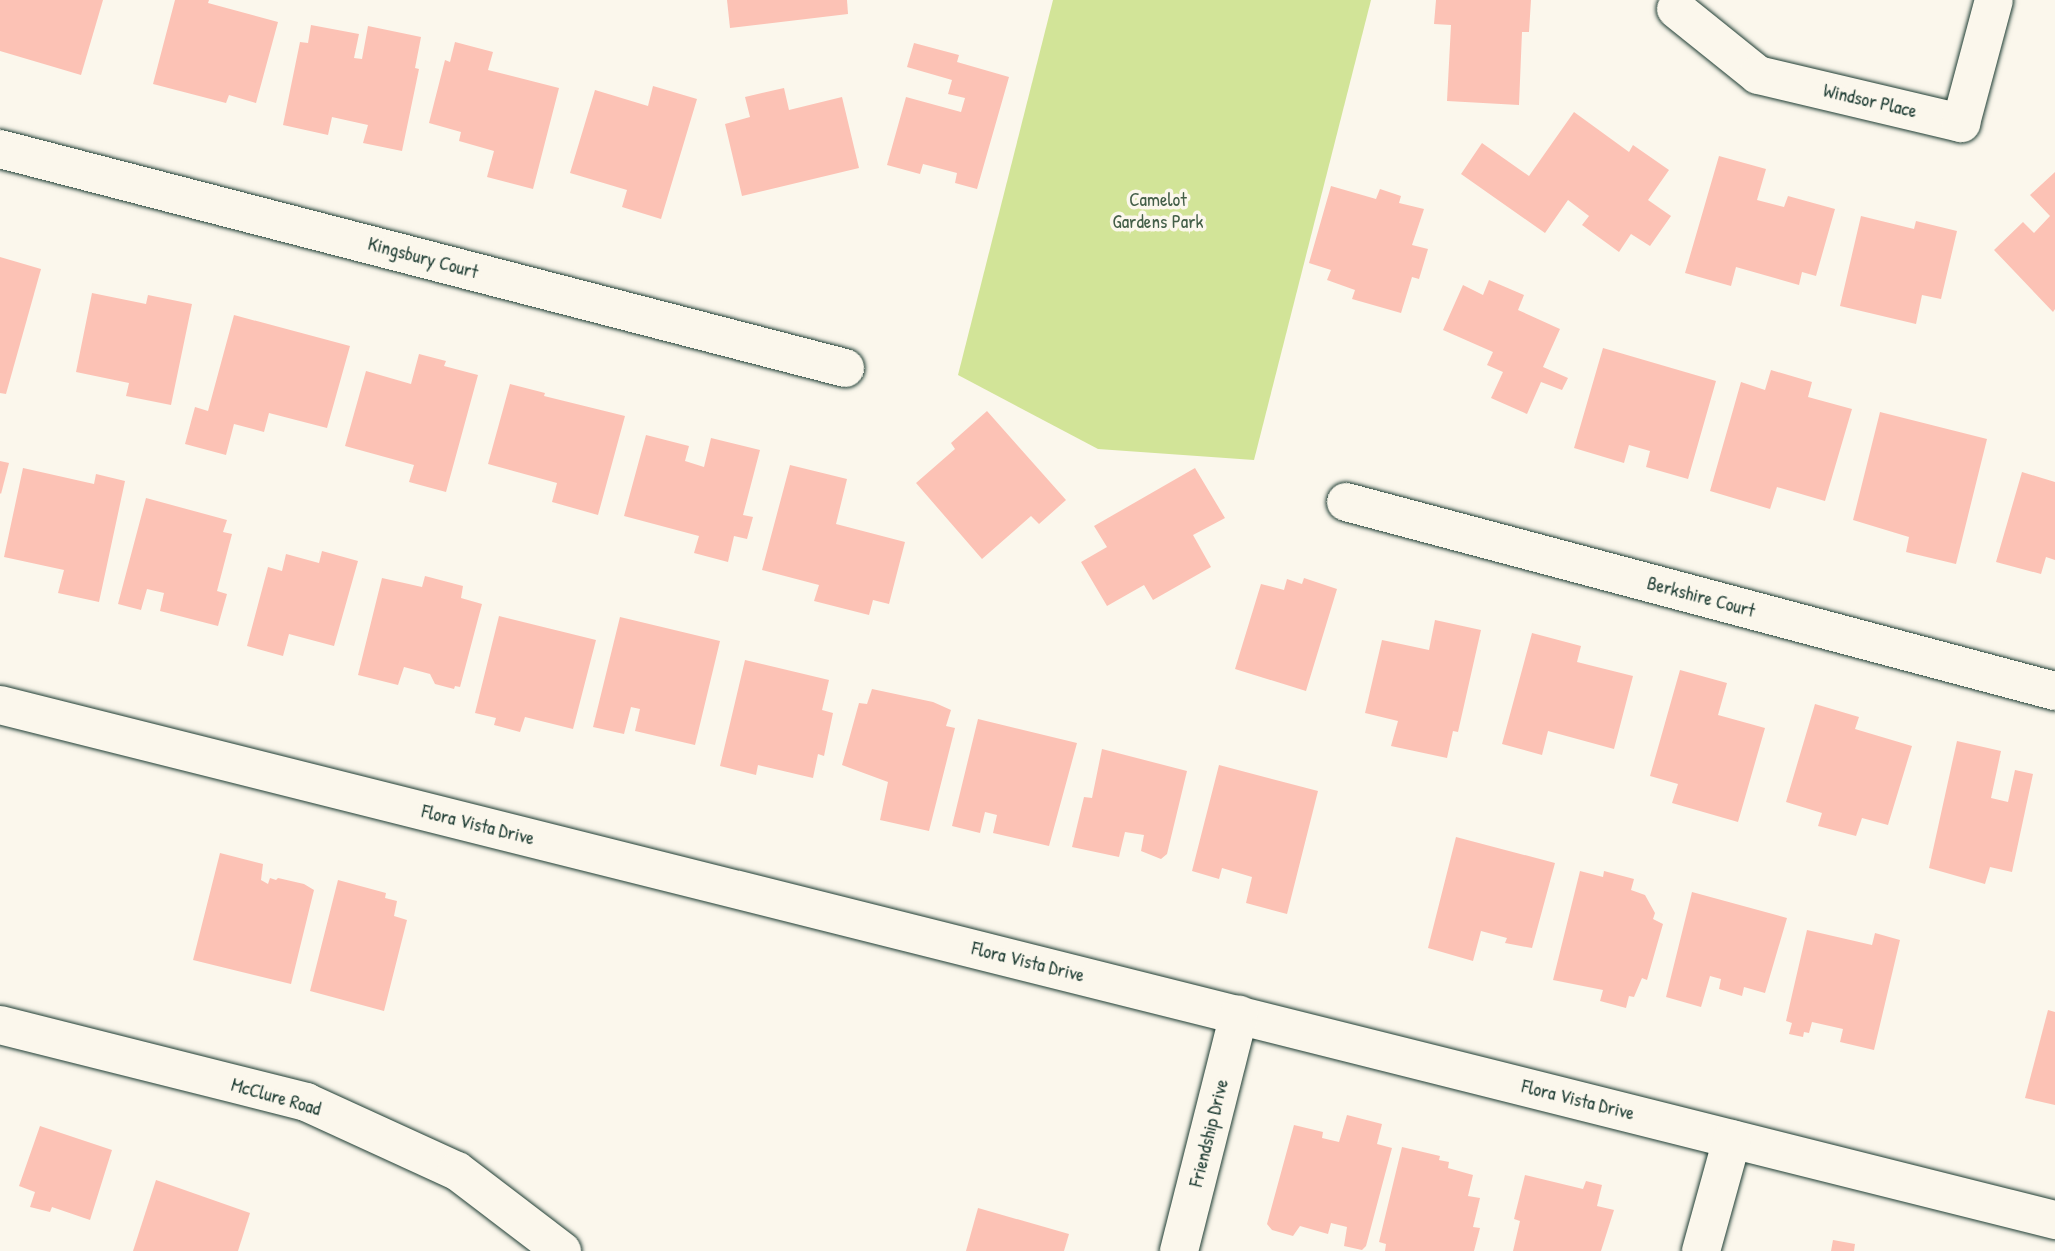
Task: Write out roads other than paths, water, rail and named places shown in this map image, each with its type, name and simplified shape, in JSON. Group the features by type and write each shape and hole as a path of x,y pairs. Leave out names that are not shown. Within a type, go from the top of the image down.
{"street":[{"name":"Windsor Place","path":"1676,9 1758,75 1961,122 1994,0"},
{"name":"Kingsbury Court","path":"0,149 845,368"},
{"name":"Berkshire Court","path":"1346,502 2055,691"},
{"name":"Flora Vista Drive","path":"0,705 2055,1220"},
{"name":"Friendship Drive","path":"1179,1251 1240,1014"},
{"name":"McClure Road","path":"0,1026 306,1102 457,1171 562,1251"},
{"path":"1701,1251 1732,1139"}],"park label":[{"name":"Camelot Gardens Park","path":"1158,211"}]}
